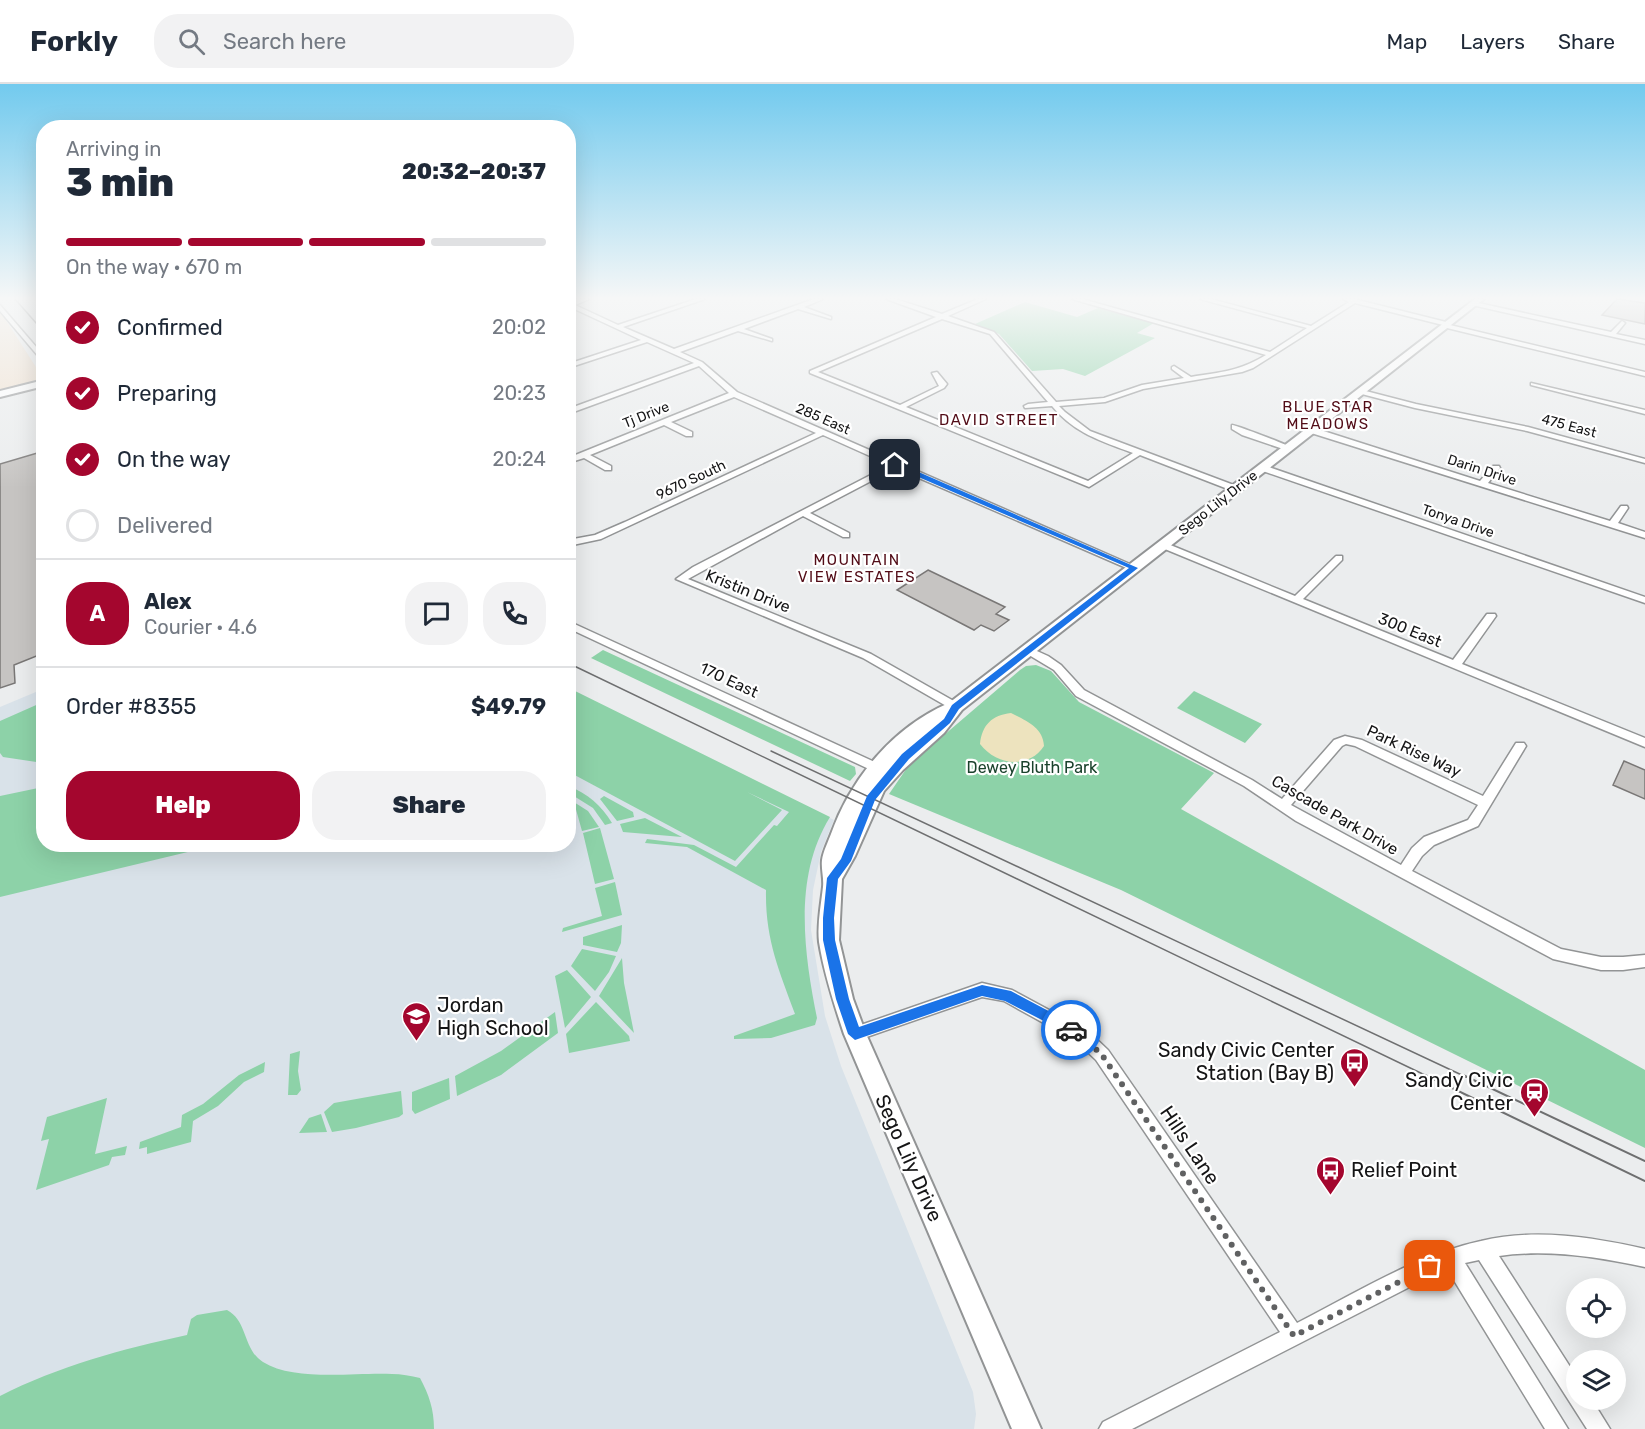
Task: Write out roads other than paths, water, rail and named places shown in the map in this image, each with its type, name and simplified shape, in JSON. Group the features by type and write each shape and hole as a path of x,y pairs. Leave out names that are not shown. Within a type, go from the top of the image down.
{"main road":[{"name":"Sego Lily Drive","path":"1027,1429 855,1034 843,999 829,940 833,878 831,860 840,834 858,792 875,767 936,715 955,707 1399,362"},
{"path":"0,394 36,385"},
{"name":"Sego Lily Drive","path":"833,878 846,861 862,817 880,785 905,756 947,721 955,707"}],"street":[{"path":"836,362 812,372 1089,484 1138,453"},
{"path":"1018,362 1069,421 1087,433 1236,489"},
{"path":"1028,406 1105,400 1142,387 1246,369 1258,362"},
{"path":"1596,362 1645,374"},
{"path":"576,409 700,363"},
{"name":"285 East","path":"700,363 734,394 1134,568"},
{"path":"1174,368 1190,379"},
{"path":"899,408 942,387 943,384 935,373"},
{"path":"1224,374 1232,379"},
{"path":"1533,384 1645,412"},
{"name":"475 East","path":"1361,391 1415,406 1486,415 1645,461"},
{"name":"Tj Drive","path":"576,458 734,394"},
{"path":"664,422 689,434"},
{"path":"1235,427 1245,433 1289,448"},
{"name":"Darin Drive","path":"1311,430 1645,536"},
{"name":"9670 South","path":"576,541 598,537 822,433"},
{"path":"585,455 608,468"},
{"name":"Kristin Drive","path":"895,465 681,579 867,656 955,707"},
{"name":"Tonya Drive","path":"1263,468 1645,600"},
{"path":"1482,484 1496,468"},
{"path":"1612,525 1624,508"},
{"path":"803,513 846,535"},
{"name":"300 East","path":"1163,545 1645,743"},
{"path":"1296,600 1339,558"},
{"path":"1455,665 1491,616"},
{"name":"170 East","path":"576,628 875,767"},
{"name":"Cascade Park Drive","path":"1028,650 1051,660 1064,672 1080,693 1248,783 1283,806 1403,873 1558,955 1590,964 1624,965 1645,961"},
{"name":"Park Rise Way","path":"1283,806 1338,742 1345,740 1358,743 1486,803"},
{"path":"1403,873 1422,846 1437,837 1466,827 1478,817 1520,746"},
{"name":"Hills Lane","path":"855,1034 982,990 1007,995 1082,1036 1102,1055 1294,1336"},
{"path":"1110,1429 1423,1269 1451,1258 1483,1249 1526,1242 1559,1243 1645,1258"},
{"path":"1483,1249 1566,1378"},
{"path":"1451,1258 1557,1429"},
{"path":"1587,1410 1599,1429"}],"tram line":[{"path":"576,667 1429,1077"},
{"path":"771,751 1466,1077"},
{"path":"1425,1075 1645,1181"},
{"path":"1463,1075 1645,1161"}],"place":[{"name":"Jordan High School","path":"416,1042"},
{"name":"Sandy Civic Center Station (Bay B)","path":"1355,1088"},
{"name":"Sandy Civic Center","path":"1534,1118"},
{"name":"Relief Point","path":"1330,1196"}],"district":[{"name":"BLUE STAR MEADOWS","path":"1328,416"},
{"name":"DAVID STREET","path":"999,420"},
{"name":"MOUNTAIN VIEW ESTATES","path":"857,568"}],"park label":[{"name":"Dewey Bluth Park","path":"1032,767"}]}
